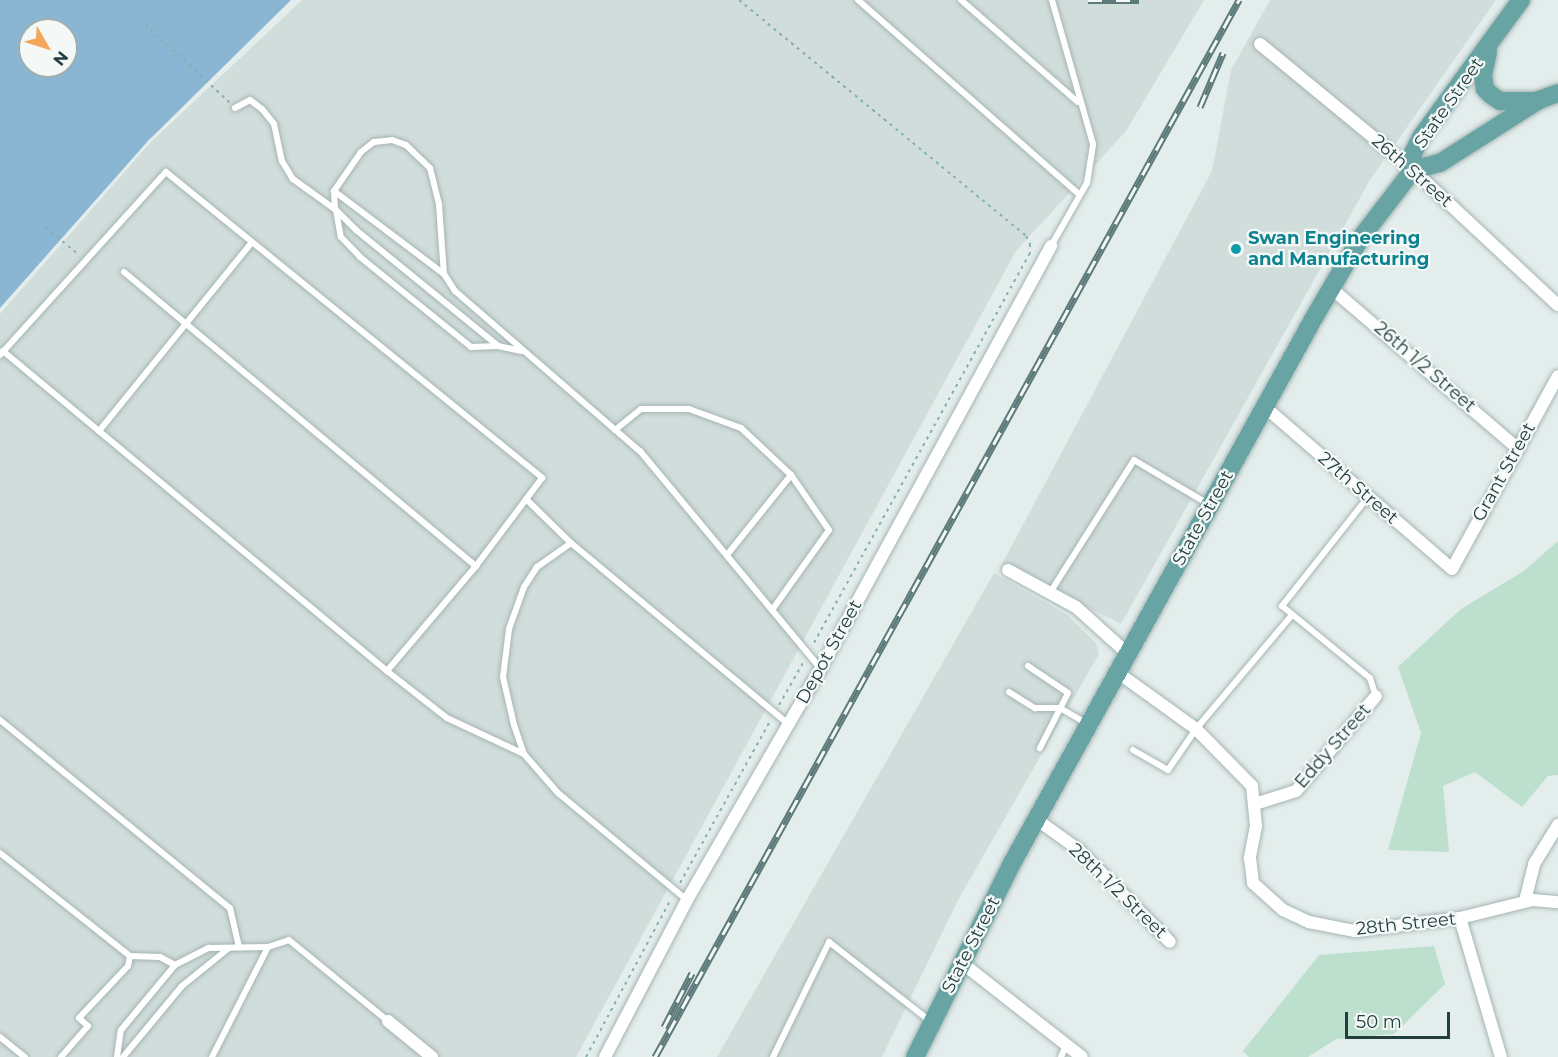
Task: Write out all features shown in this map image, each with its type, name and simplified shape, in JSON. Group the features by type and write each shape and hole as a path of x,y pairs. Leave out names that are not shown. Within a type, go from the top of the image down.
{"main road":[{"name":"State Street","path":"915,1057 1036,819 1331,288 1360,239 1413,170 1413,153 1421,136 1491,45 1521,0"},
{"path":"1491,45 1483,75 1485,88 1491,95 1500,101 1539,100"},
{"path":"1413,170 1454,155 1539,100 1558,93"}],"street":[{"name":"26th Street","path":"1260,44 1413,170 1558,304"},
{"name":"Depot Street","path":"605,1057 687,900 821,668 1051,246"},
{"name":"26th 1/2 Street","path":"1331,288 1516,448"},
{"name":"Grant Street","path":"1452,569 1516,448 1558,376"},
{"name":"27th Street","path":"1265,407 1452,569"},
{"path":"1008,570 1051,591 1076,607 1127,653"},
{"name":"28th Street","path":"1117,672 1196,729 1252,786 1256,826 1250,858 1253,883 1283,910 1309,922 1355,931 1460,918 1525,902 1558,902"},
{"name":"Eddy Street","path":"1255,804 1296,791 1376,696"},
{"name":"28th 1/2 Street","path":"1036,819 1080,850 1170,942"},
{"path":"1525,902 1534,864 1558,825"},
{"path":"1460,918 1501,1057"},
{"path":"962,963 1082,1057"},
{"path":"388,1021 432,1057"}],"lane":[{"path":"858,0 1080,195"},
{"path":"961,0 1079,103"},
{"path":"1051,246 1086,183 1094,144 1079,103 1052,0"},
{"path":"235,108 250,100 262,110 274,124 282,161 293,179 336,210 498,346"},
{"path":"444,274 435,179 419,153 392,140 374,141 361,152 334,191 341,237 360,257 471,347 498,346 523,351"},
{"path":"387,671 476,566 542,478 165,172 2,353 387,671 447,718 524,754 558,793 687,900"},
{"path":"334,191 444,274 455,291 640,451 821,668"},
{"path":"99,431 251,243"},
{"path":"124,272 476,566"},
{"path":"615,430 641,408 689,409 741,428 791,475 829,530 772,610"},
{"path":"1051,591 1134,460 1210,505"},
{"path":"727,555 791,475"},
{"path":"1369,497 1282,606 1370,678 1376,696"},
{"path":"526,499 571,543 788,724"},
{"path":"524,754 503,677 509,629 524,587 537,567 571,543"},
{"path":"1133,750 1168,770 1196,729 1292,615"},
{"path":"1028,666 1068,693 1040,748"},
{"path":"1009,692 1035,708 1060,708 1088,724"},
{"path":"0,720 230,908 239,947"},
{"path":"0,853 130,956 160,957 176,965"},
{"path":"117,1057 121,1030 176,965 208,948 268,947 289,940 388,1021"},
{"path":"772,1057 829,942 932,1023"},
{"path":"123,1057 182,986 230,947"},
{"path":"212,1057 268,947"},
{"path":"61,1057 88,1026 79,1018 110,989 128,966 130,956"},
{"path":"0,1037 25,1057"},
{"path":"1061,1057 1066,1044"}],"path":[{"path":"586,1057 1030,253 1030,244 1026,236 739,0"},
{"path":"145,24 235,108"},
{"path":"45,227 86,261"}],"shaded area":[{"path":"299,0 1204,0 1126,131 1016,251 576,1057 0,1057 0,311 148,141"},
{"path":"1270,0 1496,0 1370,180 1121,624 1002,564 1212,171 1231,70"},
{"path":"994,573 1066,614 1096,643 1099,654 958,900 882,1057 717,1057"}],"green space":[{"path":"1558,541 1558,775 1548,776 1522,807 1475,772 1443,786 1449,852 1388,850 1421,733 1398,667 1461,609 1524,571"},
{"path":"1434,946 1445,984 1394,1034 1336,1039 1308,1057 1249,1057 1243,1051 1319,955"}],"water":[{"path":"0,0 299,0 148,141 0,311"}],"pier":[{"path":"291,0 302,0 150,143 0,314 0,308 148,141"}],"railway":[{"path":"1088,0 1139,0"},
{"path":"655,1057 1239,0"},
{"path":"1200,107 1223,53"},
{"path":"664,1027 692,973"}],"place":[{"name":"Swan Engineering and Manufacturing","path":"1236,249"}]}
